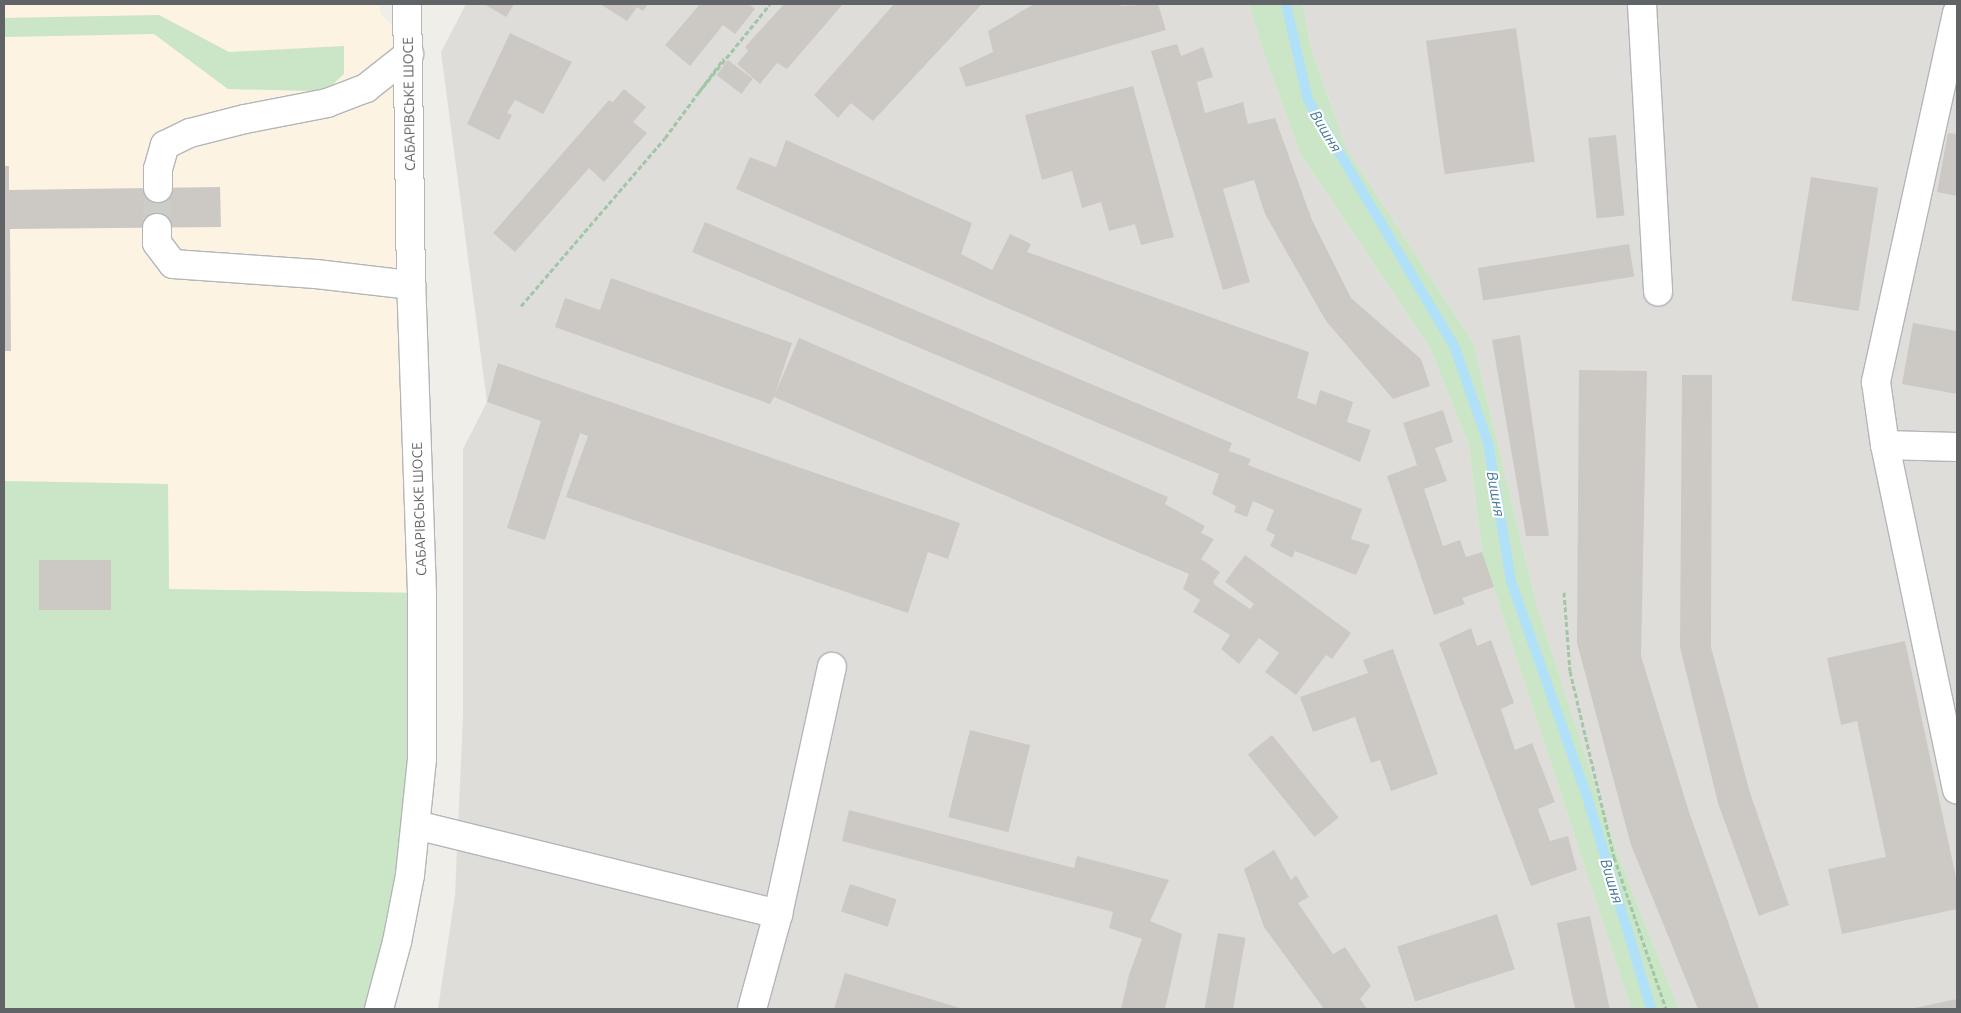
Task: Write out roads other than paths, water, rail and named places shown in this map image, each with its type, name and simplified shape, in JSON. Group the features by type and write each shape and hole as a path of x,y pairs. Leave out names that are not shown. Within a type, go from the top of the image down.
{"street":[{"name":"САБАРІВСЬКЕ ШОСЕ","path":"379,1009 397,942 416,825 422,759 422,593 411,286 407,4"},
{"path":"1642,4 1658,292"},
{"path":"1957,13 1876,382 1885,445 1957,790"},
{"path":"158,188 158,169 165,145 190,133 245,119 327,103 366,88 409,54"},
{"path":"157,228 157,243 173,264 316,274 411,286"},
{"path":"1885,445 1957,447"},
{"path":"752,1009 778,914 832,667"},
{"path":"416,825 778,914"}],"waterway":[{"name":"Вишня","path":"1286,4 1308,100 1455,348 1488,443 1511,581 1589,803 1651,1009"}],"tunnel":[{"path":"157,228 158,188"}]}
